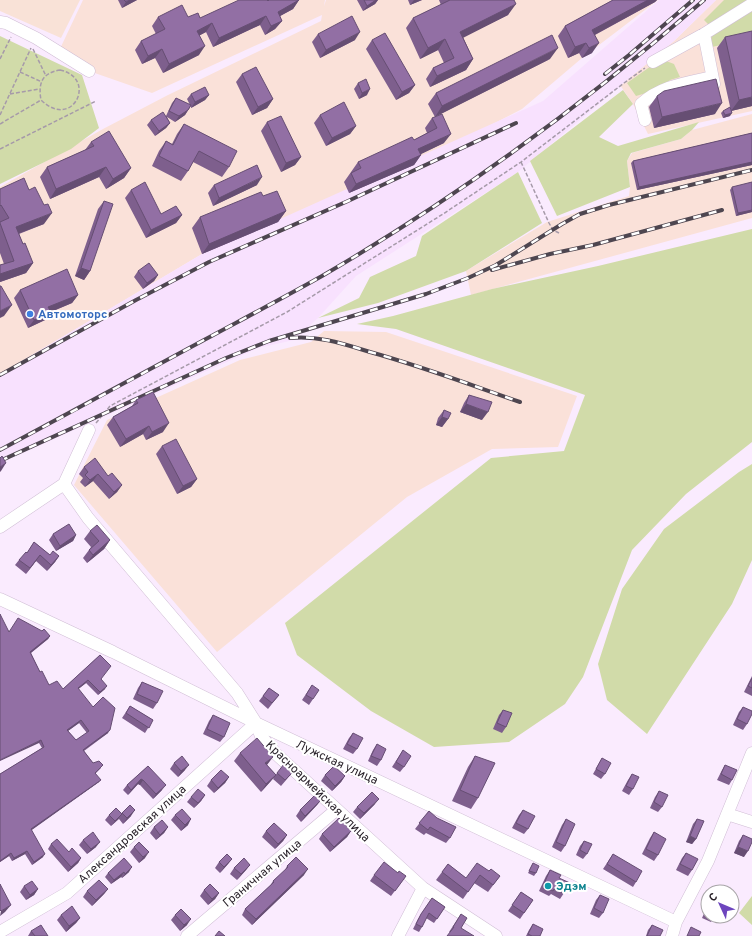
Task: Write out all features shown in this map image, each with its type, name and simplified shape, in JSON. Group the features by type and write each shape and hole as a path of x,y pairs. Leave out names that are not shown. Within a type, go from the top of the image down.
{"street":[{"path":"653,62 704,34 752,4"},
{"path":"0,22 6,23 36,38 89,71"},
{"path":"704,34 712,77 718,99"},
{"path":"644,120 641,104 650,96 671,86 712,77"},
{"path":"0,527 64,484 89,430"},
{"name":"Красноармейская улица","path":"64,484 88,518 237,693 256,723 261,736 275,753 423,888 496,936"},
{"name":"Лужская улица","path":"0,599 106,649 256,723 676,922"},
{"name":"Александровская улица","path":"0,932 67,892 256,723"},
{"path":"672,936 676,922 708,861 752,753"},
{"name":"Граничная улица","path":"187,936 336,810"},
{"path":"727,814 752,822"},
{"path":"398,936 423,888"}],"path":[{"path":"0,59 16,28"},
{"path":"0,115 32,46 46,76"},
{"path":"89,430 110,406 288,312 443,214 521,162 653,62"},
{"path":"60,70 67,72 77,81 79,87 77,99 73,104 62,110 50,108 41,100 40,88 42,82 46,76 53,72 60,70"},
{"path":"20,72 42,82"},
{"path":"10,94 40,88"},
{"path":"0,124 41,100"},
{"path":"0,149 96,101"},
{"path":"521,162 549,223 553,230 559,233"}],"shaded area":[{"path":"0,0 80,0 61,38 0,11"},
{"path":"83,0 325,0 324,6 326,0 658,0 582,58 522,109 446,148 349,193 202,254 0,374 0,187 103,129 168,95 321,21 322,15 152,93 89,71 58,53"},
{"path":"659,0 716,0 674,41 518,172 356,276 318,318 294,340 258,348 0,463 0,374 202,254 543,101"},
{"path":"716,0 752,0 752,111 648,134 633,104 620,85 674,41"},
{"path":"752,114 752,218 471,295 466,271 547,222 629,196 630,187 627,161 632,153 681,139 692,130"},
{"path":"324,331 386,332 577,396 558,447 492,449 407,497 217,652 74,485 107,420 240,360 311,342"}],"green space":[{"path":"724,0 751,0 710,26 704,20"},
{"path":"752,6 752,38 712,47 711,34"},
{"path":"0,36 82,75 99,128 71,149 0,184"},
{"path":"661,59 674,64 680,77 670,80 663,88 636,96 627,83"},
{"path":"623,90 633,104 599,137 618,146 699,122 681,139 631,153 627,161 630,187 557,216 530,161"},
{"path":"518,172 542,223 466,271 378,303 318,318 359,298 370,277 416,256 422,236"},
{"path":"752,229 752,442 686,494 632,550 583,677 565,704 509,742 434,747 371,711 297,655 285,623 491,458 564,451 585,395 396,329 357,324 393,316 492,289 598,266"},
{"path":"752,464 752,560 732,604 647,734 607,700 598,664 622,589 664,529 739,472"},
{"path":"752,896 752,925 740,914 740,912"}],"building":[{"path":"239,0 299,0 278,12 282,21 271,26 266,16 219,38 212,23 197,31 205,46 169,64 162,49 148,56 141,41 165,29 158,17 182,5 188,17 198,13 200,18"},
{"path":"364,0 376,0 367,6"},
{"path":"450,0 514,0 516,4 460,32 473,59 437,76 433,68 454,58 445,39 428,48 413,18"},
{"path":"613,0 648,0 592,30 599,43 589,48 586,43 575,47 565,26"},
{"path":"352,16 360,32 326,50 318,34"},
{"path":"752,31 752,97 739,100 725,37"},
{"path":"385,33 415,85 402,92 372,40"},
{"path":"552,35 558,48 442,106 436,93"},
{"path":"256,67 273,99 258,107 242,74"},
{"path":"366,79 370,89 362,93 358,83"},
{"path":"716,79 722,103 662,117 657,96 664,91"},
{"path":"205,87 209,95 195,102 191,94"},
{"path":"176,98 191,105 188,110 179,116 169,111"},
{"path":"344,102 356,126 332,138 320,115"},
{"path":"730,107 732,113 725,115 723,111"},
{"path":"163,112 170,123 159,131 151,120"},
{"path":"442,114 451,134 418,149 421,155 356,184 351,173 361,168 358,162 412,137 414,140 437,128 432,118"},
{"path":"281,116 301,157 286,163 267,122"},
{"path":"184,124 237,151 229,167 199,151 188,171 159,156 166,141 173,145"},
{"path":"109,131 131,168 113,179 106,167 56,189 47,167 94,146 91,142"},
{"path":"752,133 752,162 639,187 633,161"},
{"path":"257,165 262,177 219,198 214,185"},
{"path":"24,178 29,190 35,187 44,205 48,204 52,213 16,227 23,244 25,243 33,263 0,274 0,265 14,261 0,223 9,218 1,205 0,206 0,189"},
{"path":"145,182 161,214 176,206 182,215 151,230 131,190"},
{"path":"752,182 752,210 738,213 732,187"},
{"path":"277,191 286,211 209,244 200,217 261,192 263,196"},
{"path":"104,201 113,204 90,271 81,268"},
{"path":"149,263 158,275 147,283 138,271"},
{"path":"67,269 78,295 48,307 51,312 34,320 20,290"},
{"path":"0,286 12,305 0,311"},
{"path":"153,392 169,423 152,432 149,426 126,439 113,417 138,403 136,400"},
{"path":"469,395 492,402 488,412 466,404"},
{"path":"444,410 451,413 448,419 442,417"},
{"path":"176,439 197,479 183,486 162,446"},
{"path":"2,456 6,463 0,467 0,458"},
{"path":"95,458 108,476 112,473 122,485 114,492 98,474 90,480 85,475 88,472 84,467"},
{"path":"69,524 76,535 60,546 53,534"},
{"path":"97,525 110,540 93,555 89,550 99,541 90,531"},
{"path":"34,542 50,555 53,551 59,556 51,565 40,555 30,568 19,560 26,552 27,553"},
{"path":"0,614 9,632 18,618 42,631 44,629 50,636 30,652 40,672 42,671 49,685 57,681 63,689 100,655 111,666 101,679 107,686 100,692 88,680 78,688 93,707 103,697 115,708 110,730 83,750 93,763 99,761 103,765 95,773 101,780 31,829 45,854 34,862 27,851 14,858 11,853 0,861 0,774 44,747 41,740 0,760","holes":["81,720 89,731 76,740 67,730"]},
{"path":"752,678 752,688 748,686"},
{"path":"142,682 163,691 157,703 137,694"},
{"path":"312,685 319,690 313,699 306,695"},
{"path":"269,688 279,695 272,703 263,696"},
{"path":"130,706 153,720 149,728 126,713"},
{"path":"743,707 752,711 747,724 737,719"},
{"path":"503,710 512,713 506,727 497,723"},
{"path":"213,715 230,723 224,737 207,729"},
{"path":"353,733 363,738 357,749 347,744"},
{"path":"257,738 273,757 265,763 276,775 266,784 240,753"},
{"path":"377,744 386,749 381,760 371,756"},
{"path":"403,750 411,756 404,767 396,762"},
{"path":"182,756 189,765 181,771 174,763"},
{"path":"475,756 495,763 478,798 460,790"},
{"path":"602,758 611,763 605,774 596,769"},
{"path":"284,764 293,772 285,780 277,773"},
{"path":"725,765 737,770 732,780 721,774"},
{"path":"148,766 166,785 156,794 141,779 131,790 127,785"},
{"path":"334,766 345,776 335,786 325,775"},
{"path":"221,770 229,777 218,788 211,780"},
{"path":"632,774 639,777 633,789 626,786"},
{"path":"198,789 205,795 198,803 191,797"},
{"path":"659,791 668,795 662,807 654,802"},
{"path":"372,792 379,799 364,813 357,807"},
{"path":"316,794 321,800 305,816 300,810"},
{"path":"130,805 135,810 127,818 122,813"},
{"path":"116,808 122,814 115,821 109,815"},
{"path":"182,809 191,819 185,825 175,815"},
{"path":"523,810 535,816 528,829 516,823"},
{"path":"429,811 437,818 456,827 450,838 430,827 428,830 419,823"},
{"path":"339,818 351,831 334,847 322,834"},
{"path":"566,819 575,824 565,846 556,842"},
{"path":"697,819 704,821 696,839 690,836"},
{"path":"162,820 168,827 160,835 154,827"},
{"path":"274,823 287,835 278,844 266,831"},
{"path":"93,832 100,842 91,849 83,840"},
{"path":"654,832 666,839 658,855 646,849"},
{"path":"743,835 752,839 748,851 738,847"},
{"path":"57,839 69,852 72,848 81,858 71,867 51,844"},
{"path":"584,841 592,844 587,854 580,850"},
{"path":"139,842 149,852 143,857 134,847"},
{"path":"686,853 698,859 692,870 680,864"},
{"path":"227,854 232,859 224,867 219,862"},
{"path":"613,854 642,871 636,882 607,864"},
{"path":"296,857 308,869 256,919 245,909 274,882 273,881"},
{"path":"124,858 132,867 125,874 124,872 114,880 108,873"},
{"path":"244,858 250,865 241,874 234,868"},
{"path":"384,862 398,873 399,871 406,876 395,891 374,875"},
{"path":"477,863 489,871 491,869 500,876 493,885 480,875 468,892 442,872 448,864 466,878"},
{"path":"533,863 539,866 536,873 529,871"},
{"path":"550,870 561,875 559,878 570,883 564,893 554,889 553,891 543,886"},
{"path":"99,880 108,889 96,900 87,891"},
{"path":"32,881 38,889 30,895 24,886"},
{"path":"0,884 11,905 1,911 0,910"},
{"path":"210,884 219,893 212,899 204,890"},
{"path":"521,892 533,900 524,913 512,905"},
{"path":"600,895 609,899 603,913 594,908"},
{"path":"432,898 445,907 437,919 429,913 422,927 416,924"},
{"path":"72,906 80,918 69,926 61,915"},
{"path":"181,909 191,919 184,925 175,915"},
{"path":"461,914 467,918 461,928 474,936 447,936 454,927"},
{"path":"533,924 543,929 540,936 532,936 528,934"},
{"path":"41,925 48,936 35,936 31,931"},
{"path":"652,925 663,930 660,936 647,936"},
{"path":"691,927 701,932 699,936 687,936"},
{"path":"219,931 225,936 215,936"}],"railway":[{"path":"605,74 693,0"},
{"path":"0,450 322,276 373,246 472,181 520,147 614,75 704,0"},
{"path":"0,375 136,300 209,262 348,201 516,123"},
{"path":"0,461 226,358 269,341 426,294 468,278 496,265 580,214 609,205 752,170"},
{"path":"492,270 550,254 593,245 722,210"},
{"path":"290,338 311,338 341,343 427,369 520,402"}],"place":[{"name":"Автомоторс","path":"30,314"},
{"name":"Эдэм","path":"548,886"}]}
